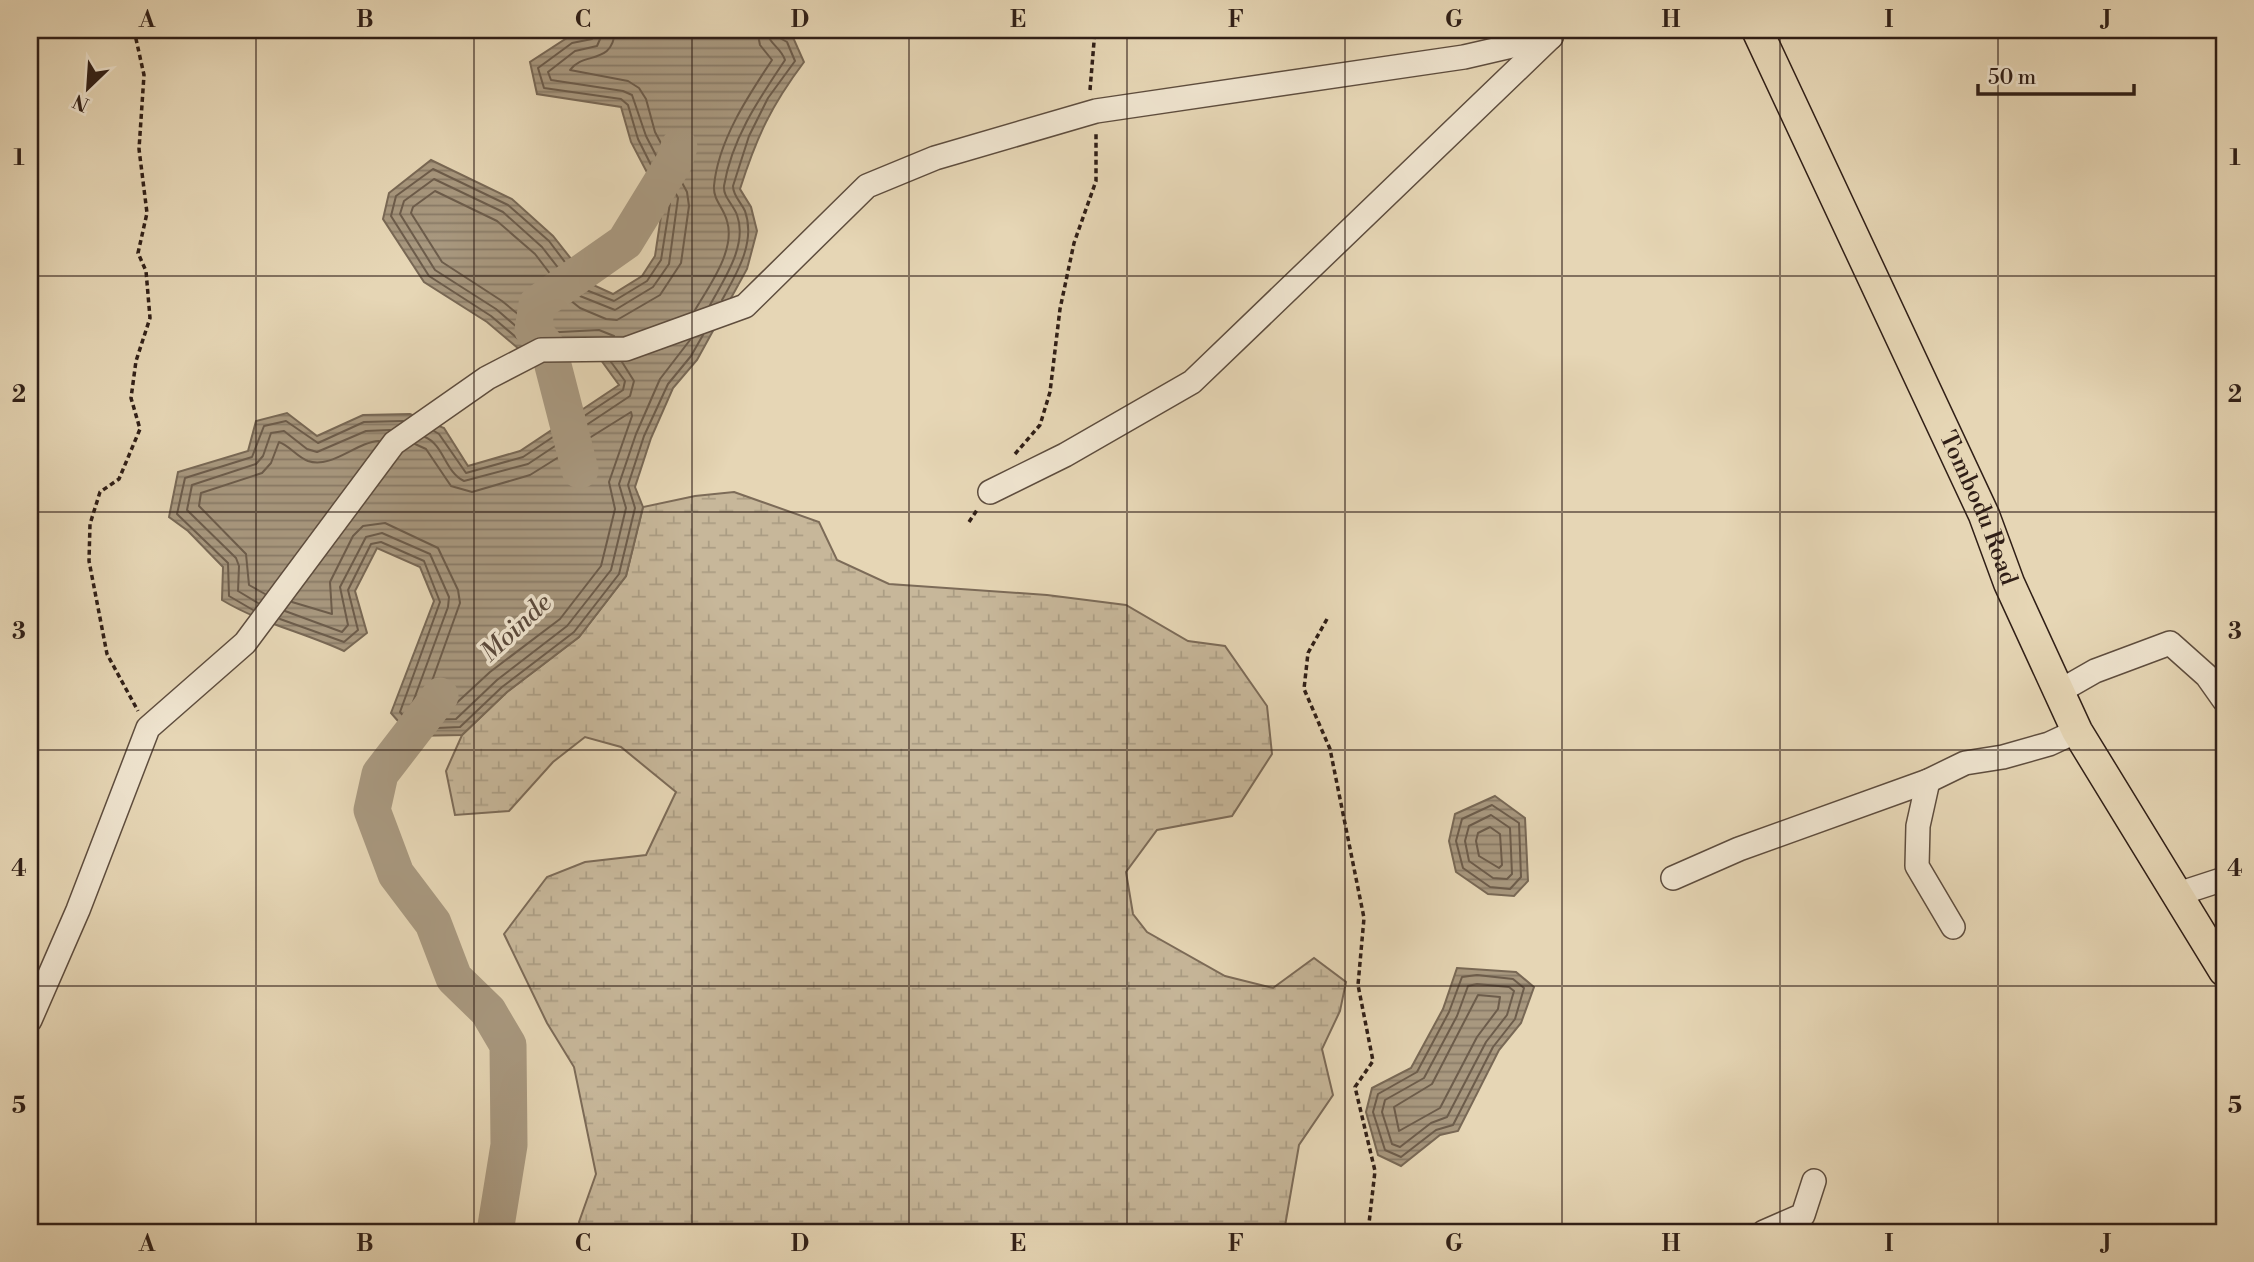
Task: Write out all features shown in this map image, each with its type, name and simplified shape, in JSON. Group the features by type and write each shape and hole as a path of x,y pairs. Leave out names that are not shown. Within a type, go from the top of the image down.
{"main road":[{"name":"Tombodu Road","path":"1757,30 1978,503 2008,583 2077,730 2096,765 2178,894 2215,938 2224,971"}],"street":[{"path":"30,1020 78,910 148,728 245,643 394,443 487,378 541,350 626,349 745,306 867,186 935,158 1096,111 1464,57 1555,33"},
{"path":"990,492 1065,456 1192,383 1555,33"},
{"path":"2060,691 2095,671 2170,643 2207,676 2224,700"},
{"path":"1673,878 1740,849 1928,781 1965,763 2037,747 2077,730"},
{"path":"1928,781 1918,826 1917,866 1953,927"},
{"path":"2178,894 2224,879"},
{"path":"1764,1232 1802,1215 1814,1181"}],"path":[{"path":"134,30 144,75 139,149 147,213 138,253 146,271 150,318 136,361 131,398 140,429 119,479 100,492 90,524 89,561 107,654 148,728"},
{"path":"969,522 1009,461 1040,425 1050,392 1060,309 1074,243 1096,181 1096,111 1089,87 1095,30"},
{"path":"1327,619 1308,653 1304,689 1330,750 1364,918 1358,985 1373,1061 1355,1087 1375,1171 1368,1232"}],"green space":[{"path":"734,492 819,522 837,560 889,584 1047,595 1126,605 1188,641 1225,646 1267,706 1272,754 1232,816 1157,830 1126,872 1133,914 1147,932 1225,976 1273,988 1314,958 1346,982 1340,1011 1322,1049 1333,1095 1299,1145 1284,1232 581,1232 579,1222 596,1174 574,1067 547,1023 504,934 547,877 585,862 646,855 676,792 621,747 585,737 553,762 509,811 455,815 446,771 462,735 507,692 579,637 626,576 643,507 695,496"}],"water":[{"path":"607,30 637,33 638,30 770,30 792,35 804,62 766,122 740,189 751,207 757,231 747,269 697,360 673,388 651,438 635,487 643,507 626,576 579,637 507,692 462,735 411,736 391,713 434,601 420,567 377,548 355,591 367,633 344,651 266,621 222,600 223,567 188,531 169,517 178,472 248,451 256,421 287,413 317,436 363,415 410,414 444,428 468,466 520,451 619,385 598,356 533,361 487,322 424,282 383,219 389,193 431,160 512,199 553,236 591,284 613,294 642,276 655,256 663,203 631,142 621,107 537,94 530,62 570,36"},
{"path":"1495,796 1525,818 1528,881 1514,896 1488,894 1456,872 1449,841 1455,814"},
{"path":"1457,968 1516,972 1534,987 1521,1023 1499,1050 1458,1131 1440,1135 1401,1166 1378,1155 1366,1112 1372,1088 1411,1068 1443,1009"}],"waterway":[{"name":"Moinde","path":"580,470 549,350 533,330 537,304 625,242 674,162 679,147"},
{"name":"Moinde","path":"440,696 380,774 372,810 396,874 433,923 454,978 488,1011 508,1045 509,1145 495,1232"}]}
